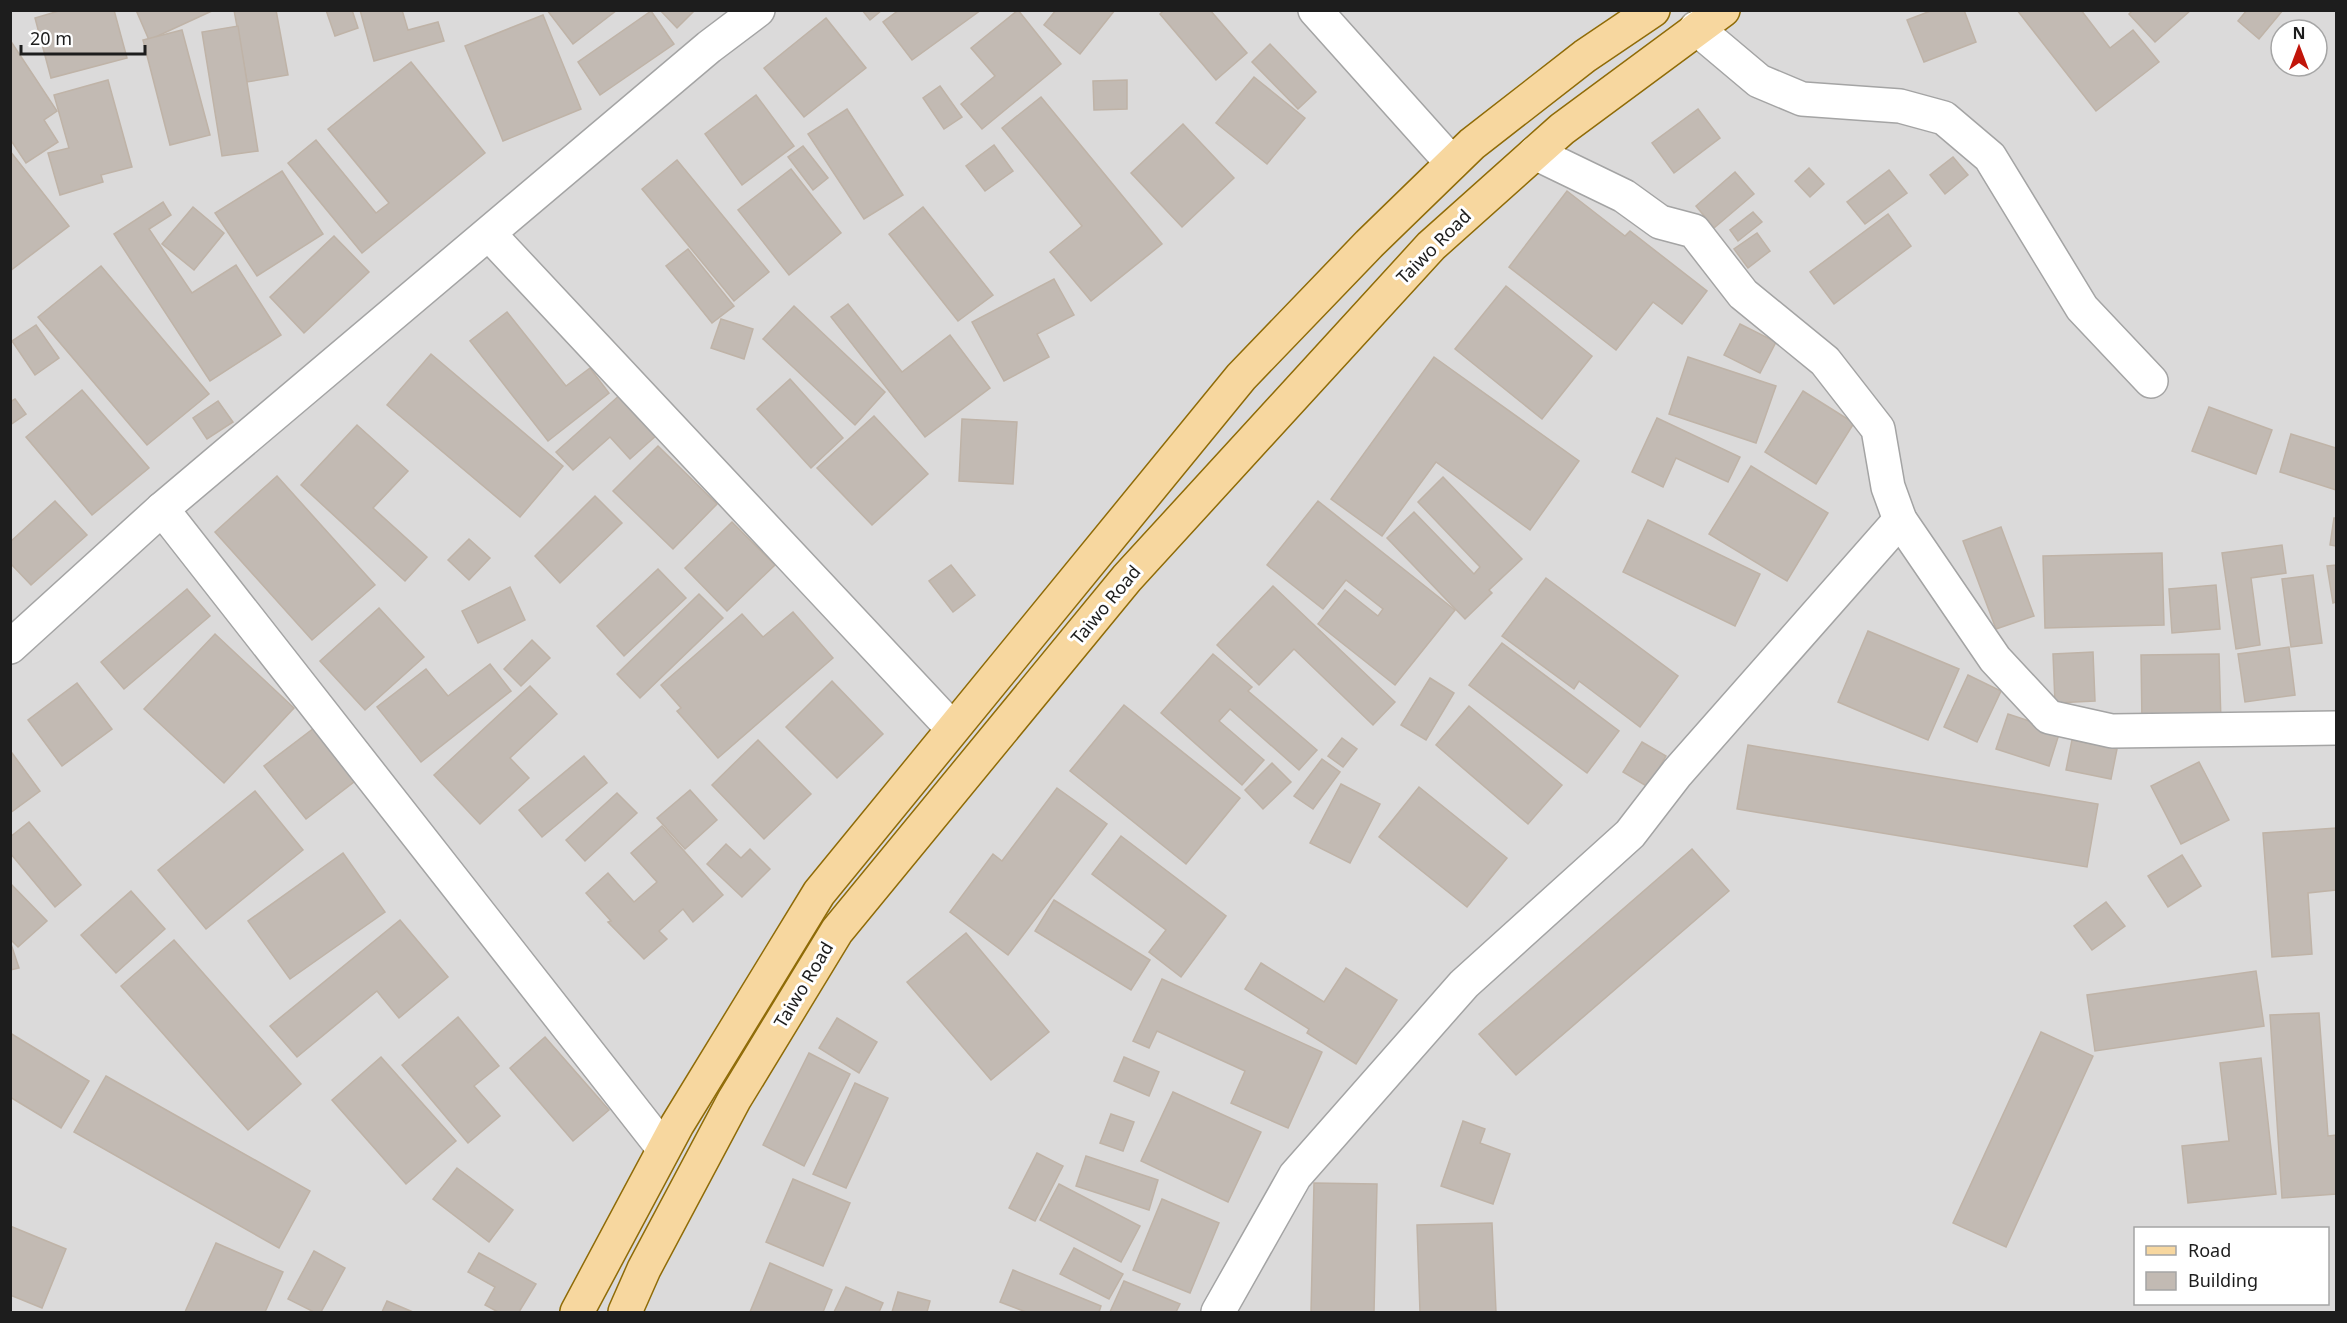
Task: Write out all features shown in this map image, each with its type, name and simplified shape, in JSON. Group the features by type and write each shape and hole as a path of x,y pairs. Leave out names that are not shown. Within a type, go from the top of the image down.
{"main road":[{"name":"Taiwo Road","path":"578,1312 663,1148 819,893 1241,377 1369,244 1472,144 1585,56 1653,10"},
{"name":"Taiwo Road","path":"625,1312 644,1269 734,1100 837,931 1127,578 1431,246 1562,129 1709,19"}],"street":[{"path":"10,647 162,509 490,235 710,47 758,10"},
{"path":"1315,10 1452,163"},
{"path":"1709,19 1760,81 1802,99 1900,106 1944,118 1990,158 2082,308 2151,381"},
{"path":"1535,153 1624,196 1660,222 1694,231 1743,294 1825,361 1878,429 1888,487 1900,520 1995,659 2049,717 2112,731 2337,728"},
{"path":"490,235 952,728"},
{"path":"162,509 663,1148"},
{"path":"1218,1312 1295,1176 1464,984 1630,834 1677,773 1900,520"}],"shaded area":[{"path":"11,11 2336,11 2336,1312 11,1312"}],"building":[{"path":"62,10 114,10 127,58 51,78 35,18"},
{"path":"136,10 214,10 149,40"},
{"path":"234,10 276,10 288,75 247,82"},
{"path":"326,10 352,10 358,28 335,36"},
{"path":"360,10 402,10 408,30 438,22 444,41 374,61"},
{"path":"547,10 617,10 573,44"},
{"path":"660,10 695,10 677,28"},
{"path":"862,10 882,10 870,20"},
{"path":"899,10 981,10 912,60 883,22"},
{"path":"1018,10 1061,64 982,129 961,104 995,76 971,48"},
{"path":"1056,10 1115,10 1080,54 1044,25"},
{"path":"1164,10 1210,10 1247,53 1216,80 1160,14"},
{"path":"1933,10 1964,10 1976,42 1924,62 1907,20"},
{"path":"2017,10 2081,10 2110,48 2133,30 2159,62 2096,111"},
{"path":"2133,10 2191,10 2155,42 2129,14"},
{"path":"2247,10 2283,10 2276,18 2269,18 2269,27 2259,39 2238,21"},
{"path":"651,11 674,44 600,95 578,62"},
{"path":"543,15 581,109 503,141 465,46"},
{"path":"826,18 866,68 804,117 764,68"},
{"path":"238,26 258,151 222,156 202,32"},
{"path":"182,30 210,135 170,145 143,40"},
{"path":"10,40 57,111 44,120 58,142 26,163 10,139"},
{"path":"1270,44 1316,92 1298,109 1252,62"},
{"path":"411,62 485,153 362,253 288,163 316,140 376,213 389,203 328,129"},
{"path":"1254,77 1305,118 1267,164 1216,123"},
{"path":"108,80 132,167 101,175 103,182 60,195 48,153 69,148 54,95"},
{"path":"1127,80 1127,109 1094,110 1093,81"},
{"path":"940,86 962,117 944,129 923,98"},
{"path":"756,95 794,146 742,185 705,134"},
{"path":"1041,97 1162,244 1091,301 1050,252 1082,226 1002,128"},
{"path":"847,109 903,195 864,219 808,134"},
{"path":"1698,109 1720,138 1674,173 1652,143"},
{"path":"1183,124 1234,178 1182,227 1131,173"},
{"path":"994,145 1013,171 985,191 966,166"},
{"path":"803,146 828,178 813,190 788,157"},
{"path":"10,151 69,226 10,271"},
{"path":"1953,157 1968,175 1945,194 1930,175"},
{"path":"677,160 769,272 734,301 642,189"},
{"path":"1809,168 1824,184 1810,197 1795,181"},
{"path":"791,169 841,233 789,275 738,210"},
{"path":"1889,170 1907,193 1865,224 1847,202"},
{"path":"282,171 323,234 257,276 215,213"},
{"path":"1735,172 1754,194 1714,228 1696,206"},
{"path":"1567,191 1625,236 1630,231 1707,291 1682,324 1653,302 1616,350 1509,267"},
{"path":"163,202 171,215 149,229 192,293 236,265 281,335 210,381 114,234"},
{"path":"193,207 224,233 194,270 162,244"},
{"path":"923,207 993,295 958,321 889,234"},
{"path":"1753,212 1762,222 1738,241 1730,230"},
{"path":"1888,214 1911,246 1834,304 1810,272"},
{"path":"1757,233 1770,251 1748,268 1734,249"},
{"path":"334,236 369,272 304,333 270,297"},
{"path":"688,249 734,306 712,323 666,266"},
{"path":"101,266 209,394 147,445 38,317"},
{"path":"1054,279 1074,315 1037,334 1049,357 1004,381 972,322"},
{"path":"1506,286 1592,356 1542,419 1455,349"},
{"path":"848,304 902,372 950,335 990,388 925,437 831,317"},
{"path":"794,306 885,392 855,425 763,339"},
{"path":"507,312 566,386 590,368 609,393 548,441 470,341"},
{"path":"721,319 753,329 744,359 711,348"},
{"path":"1740,324 1776,342 1760,373 1724,355"},
{"path":"36,325 59,358 35,375 12,341"},
{"path":"431,354 563,466 520,517 387,405"},
{"path":"1434,357 1579,461 1530,530 1436,462 1382,536 1331,499"},
{"path":"1688,357 1776,386 1756,443 1669,414"},
{"path":"790,379 843,438 811,468 757,409"},
{"path":"82,390 149,468 92,515 26,437"},
{"path":"1803,391 1854,423 1816,484 1765,452"},
{"path":"621,394 658,434 630,459 610,437 573,470 556,452"},
{"path":"15,399 26,414 10,425 10,402"},
{"path":"218,401 233,422 207,439 193,418"},
{"path":"2209,407 2272,430 2256,474 2192,451"},
{"path":"874,416 928,474 872,525 817,468"},
{"path":"1657,418 1740,457 1728,482 1676,458 1663,487 1632,472"},
{"path":"962,419 1017,422 1013,484 959,481"},
{"path":"357,425 408,471 373,508 427,557 405,581 301,485"},
{"path":"2291,434 2336,448 2336,490 2280,472"},
{"path":"658,446 717,504 673,549 613,491"},
{"path":"1751,466 1828,513 1787,581 1709,534"},
{"path":"277,476 375,585 312,640 215,532"},
{"path":"1443,477 1522,559 1489,590 1492,593 1465,619 1387,538 1414,512 1474,574 1480,567 1418,502"},
{"path":"595,496 622,523 560,583 535,556"},
{"path":"55,501 87,535 31,585 10,563 10,542"},
{"path":"1318,501 1455,610 1395,685 1318,624 1345,590 1378,616 1383,609 1346,580 1323,609 1267,565"},
{"path":"2334,518 2336,518 2336,546 2330,545"},
{"path":"1648,520 1760,574 1735,626 1623,572"},
{"path":"732,522 775,565 727,611 685,568"},
{"path":"2001,527 2034,616 1996,629 1963,541"},
{"path":"469,539 490,558 469,580 448,560"},
{"path":"2282,545 2286,573 2251,578 2260,645 2236,649 2222,553"},
{"path":"2162,553 2164,625 2045,628 2043,556"},
{"path":"951,565 975,595 953,612 929,581"},
{"path":"2336,565 2336,602 2333,603 2327,566"},
{"path":"658,569 686,598 624,656 597,626"},
{"path":"2313,575 2322,643 2291,647 2282,579"},
{"path":"1546,578 1678,676 1640,727 1579,681 1574,689 1502,636"},
{"path":"2216,585 2220,629 2172,633 2169,589"},
{"path":"1273,586 1395,702 1373,725 1294,649 1259,685 1217,645"},
{"path":"510,587 525,620 478,643 462,611"},
{"path":"187,589 210,616 124,689 101,662"},
{"path":"699,594 723,618 640,698 617,674"},
{"path":"379,608 424,657 365,710 320,661"},
{"path":"793,612 833,658 718,758 677,711 681,708 661,685 742,614 763,637"},
{"path":"1868,631 1959,669 1928,740 1838,702"},
{"path":"215,634 294,708 224,783 144,709"},
{"path":"532,640 550,658 521,686 504,669"},
{"path":"1502,643 1619,731 1587,773 1469,685"},
{"path":"2289,647 2295,695 2245,702 2238,654"},
{"path":"2093,652 2095,701 2055,703 2053,654"},
{"path":"1213,654 1252,687 1248,691 1317,750 1299,770 1230,709 1219,721 1264,760 1242,785 1161,713"},
{"path":"2219,654 2221,722 2142,723 2141,655"},
{"path":"490,664 511,691 421,762 377,707 426,669 448,696"},
{"path":"1968,675 2001,691 1977,742 1944,727"},
{"path":"1430,678 1454,693 1426,740 1401,725"},
{"path":"832,681 883,734 837,778 786,727"},
{"path":"77,683 112,729 62,766 28,720"},
{"path":"530,686 557,714 510,758 529,778 480,824 434,775"},
{"path":"1124,705 1240,798 1186,864 1070,771"},
{"path":"1469,706 1562,785 1528,824 1436,745"},
{"path":"2008,714 2060,731 2049,766 1996,749"},
{"path":"318,725 359,778 306,819 264,766"},
{"path":"1342,738 1357,749 1343,767 1328,756"},
{"path":"758,740 811,794 764,839 712,785"},
{"path":"2072,740 2117,749 2111,779 2066,770"},
{"path":"1642,742 1666,756 1648,787 1623,772"},
{"path":"1748,745 2098,804 2087,867 1737,809"},
{"path":"12,753 40,791 10,813 10,754"},
{"path":"584,756 607,783 542,837 519,810"},
{"path":"1322,759 1340,772 1313,809 1294,796"},
{"path":"2199,762 2229,820 2181,844 2151,786"},
{"path":"1272,763 1291,782 1263,809 1245,790"},
{"path":"1341,784 1380,804 1350,863 1310,843"},
{"path":"1419,787 1507,858 1467,907 1379,837"},
{"path":"1057,788 1107,824 1008,955 950,912 993,854 1002,861"},
{"path":"690,790 717,820 685,849 657,818"},
{"path":"255,791 303,850 206,929 158,870"},
{"path":"617,793 637,813 585,861 566,840"},
{"path":"29,822 81,885 55,907 10,853 10,837"},
{"path":"662,826 723,895 693,922 683,909 659,931 667,939 644,959 608,922 611,921 586,893 608,873 634,902 657,882 631,853"},
{"path":"2336,828 2336,890 2308,893 2312,954 2272,957 2263,833"},
{"path":"1121,836 1226,916 1181,977 1149,952 1166,930 1092,874"},
{"path":"726,844 741,858 750,849 770,869 742,897 707,864"},
{"path":"1692,849 1729,891 1516,1075 1479,1034"},
{"path":"343,853 385,912 290,979 248,921"},
{"path":"2182,855 2201,886 2168,907 2148,876"},
{"path":"10,883 47,921 18,947 10,939"},
{"path":"131,891 165,929 116,973 81,935"},
{"path":"1054,900 1150,960 1131,990 1035,931"},
{"path":"2106,902 2125,926 2092,950 2074,926"},
{"path":"400,920 448,977 399,1018 377,991 297,1057 270,1026"},
{"path":"966,933 1049,1032 991,1080 907,982"},
{"path":"174,940 301,1084 248,1130 121,986"},
{"path":"10,941 19,968 10,970"},
{"path":"1261,963 1324,1002 1346,968 1397,1000 1356,1064 1307,1033 1309,1029 1245,989"},
{"path":"2256,971 2264,1026 2095,1051 2087,995"},
{"path":"1162,979 1322,1052 1288,1128 1231,1103 1245,1071 1157,1031 1149,1048 1133,1041"},
{"path":"2319,1013 2328,1136 2336,1135 2336,1194 2282,1198 2270,1015"},
{"path":"458,1017 499,1066 474,1086 500,1116 468,1143 402,1065"},
{"path":"837,1018 877,1042 859,1073 819,1048"},
{"path":"2041,1032 2093,1056 2006,1247 1953,1223"},
{"path":"10,1033 89,1081 61,1128 10,1097"},
{"path":"545,1037 609,1110 573,1141 510,1068"},
{"path":"809,1053 850,1074 804,1166 763,1145"},
{"path":"381,1057 456,1141 406,1184 332,1100"},
{"path":"1124,1057 1159,1072 1149,1096 1114,1081"},
{"path":"2261,1058 2276,1194 2188,1203 2182,1146 2229,1141 2220,1063"},
{"path":"106,1076 310,1191 279,1248 74,1132"},
{"path":"855,1083 888,1098 846,1188 813,1174"},
{"path":"1173,1092 1261,1132 1228,1202 1141,1161"},
{"path":"1111,1114 1134,1122 1123,1151 1100,1143"},
{"path":"1463,1121 1485,1129 1480,1143 1510,1154 1493,1204 1441,1186"},
{"path":"1037,1153 1063,1166 1035,1221 1009,1208"},
{"path":"1086,1156 1158,1180 1149,1210 1076,1186"},
{"path":"457,1168 513,1210 489,1242 433,1199"},
{"path":"793,1179 850,1203 823,1266 766,1242"},
{"path":"1314,1183 1377,1184 1374,1312 1311,1312"},
{"path":"1059,1184 1140,1226 1121,1262 1040,1220"},
{"path":"1162,1199 1219,1223 1190,1293 1133,1270"},
{"path":"1492,1223 1496,1312 1420,1312 1417,1225"},
{"path":"10,1226 66,1249 42,1308 10,1295"},
{"path":"216,1243 283,1272 265,1312 185,1312"},
{"path":"1074,1248 1123,1274 1109,1299 1060,1274"},
{"path":"314,1251 345,1268 321,1312 314,1312 288,1299"},
{"path":"479,1253 536,1284 519,1312 498,1312 485,1305 495,1287 468,1272"},
{"path":"770,1263 832,1290 823,1312 750,1312"},
{"path":"1013,1270 1101,1306 1099,1312 1026,1312 1000,1302"},
{"path":"1124,1281 1180,1304 1176,1312 1110,1312"},
{"path":"846,1287 883,1303 879,1312 834,1312"},
{"path":"898,1292 930,1301 927,1312 892,1312"},
{"path":"387,1301 413,1312 382,1312"}]}
